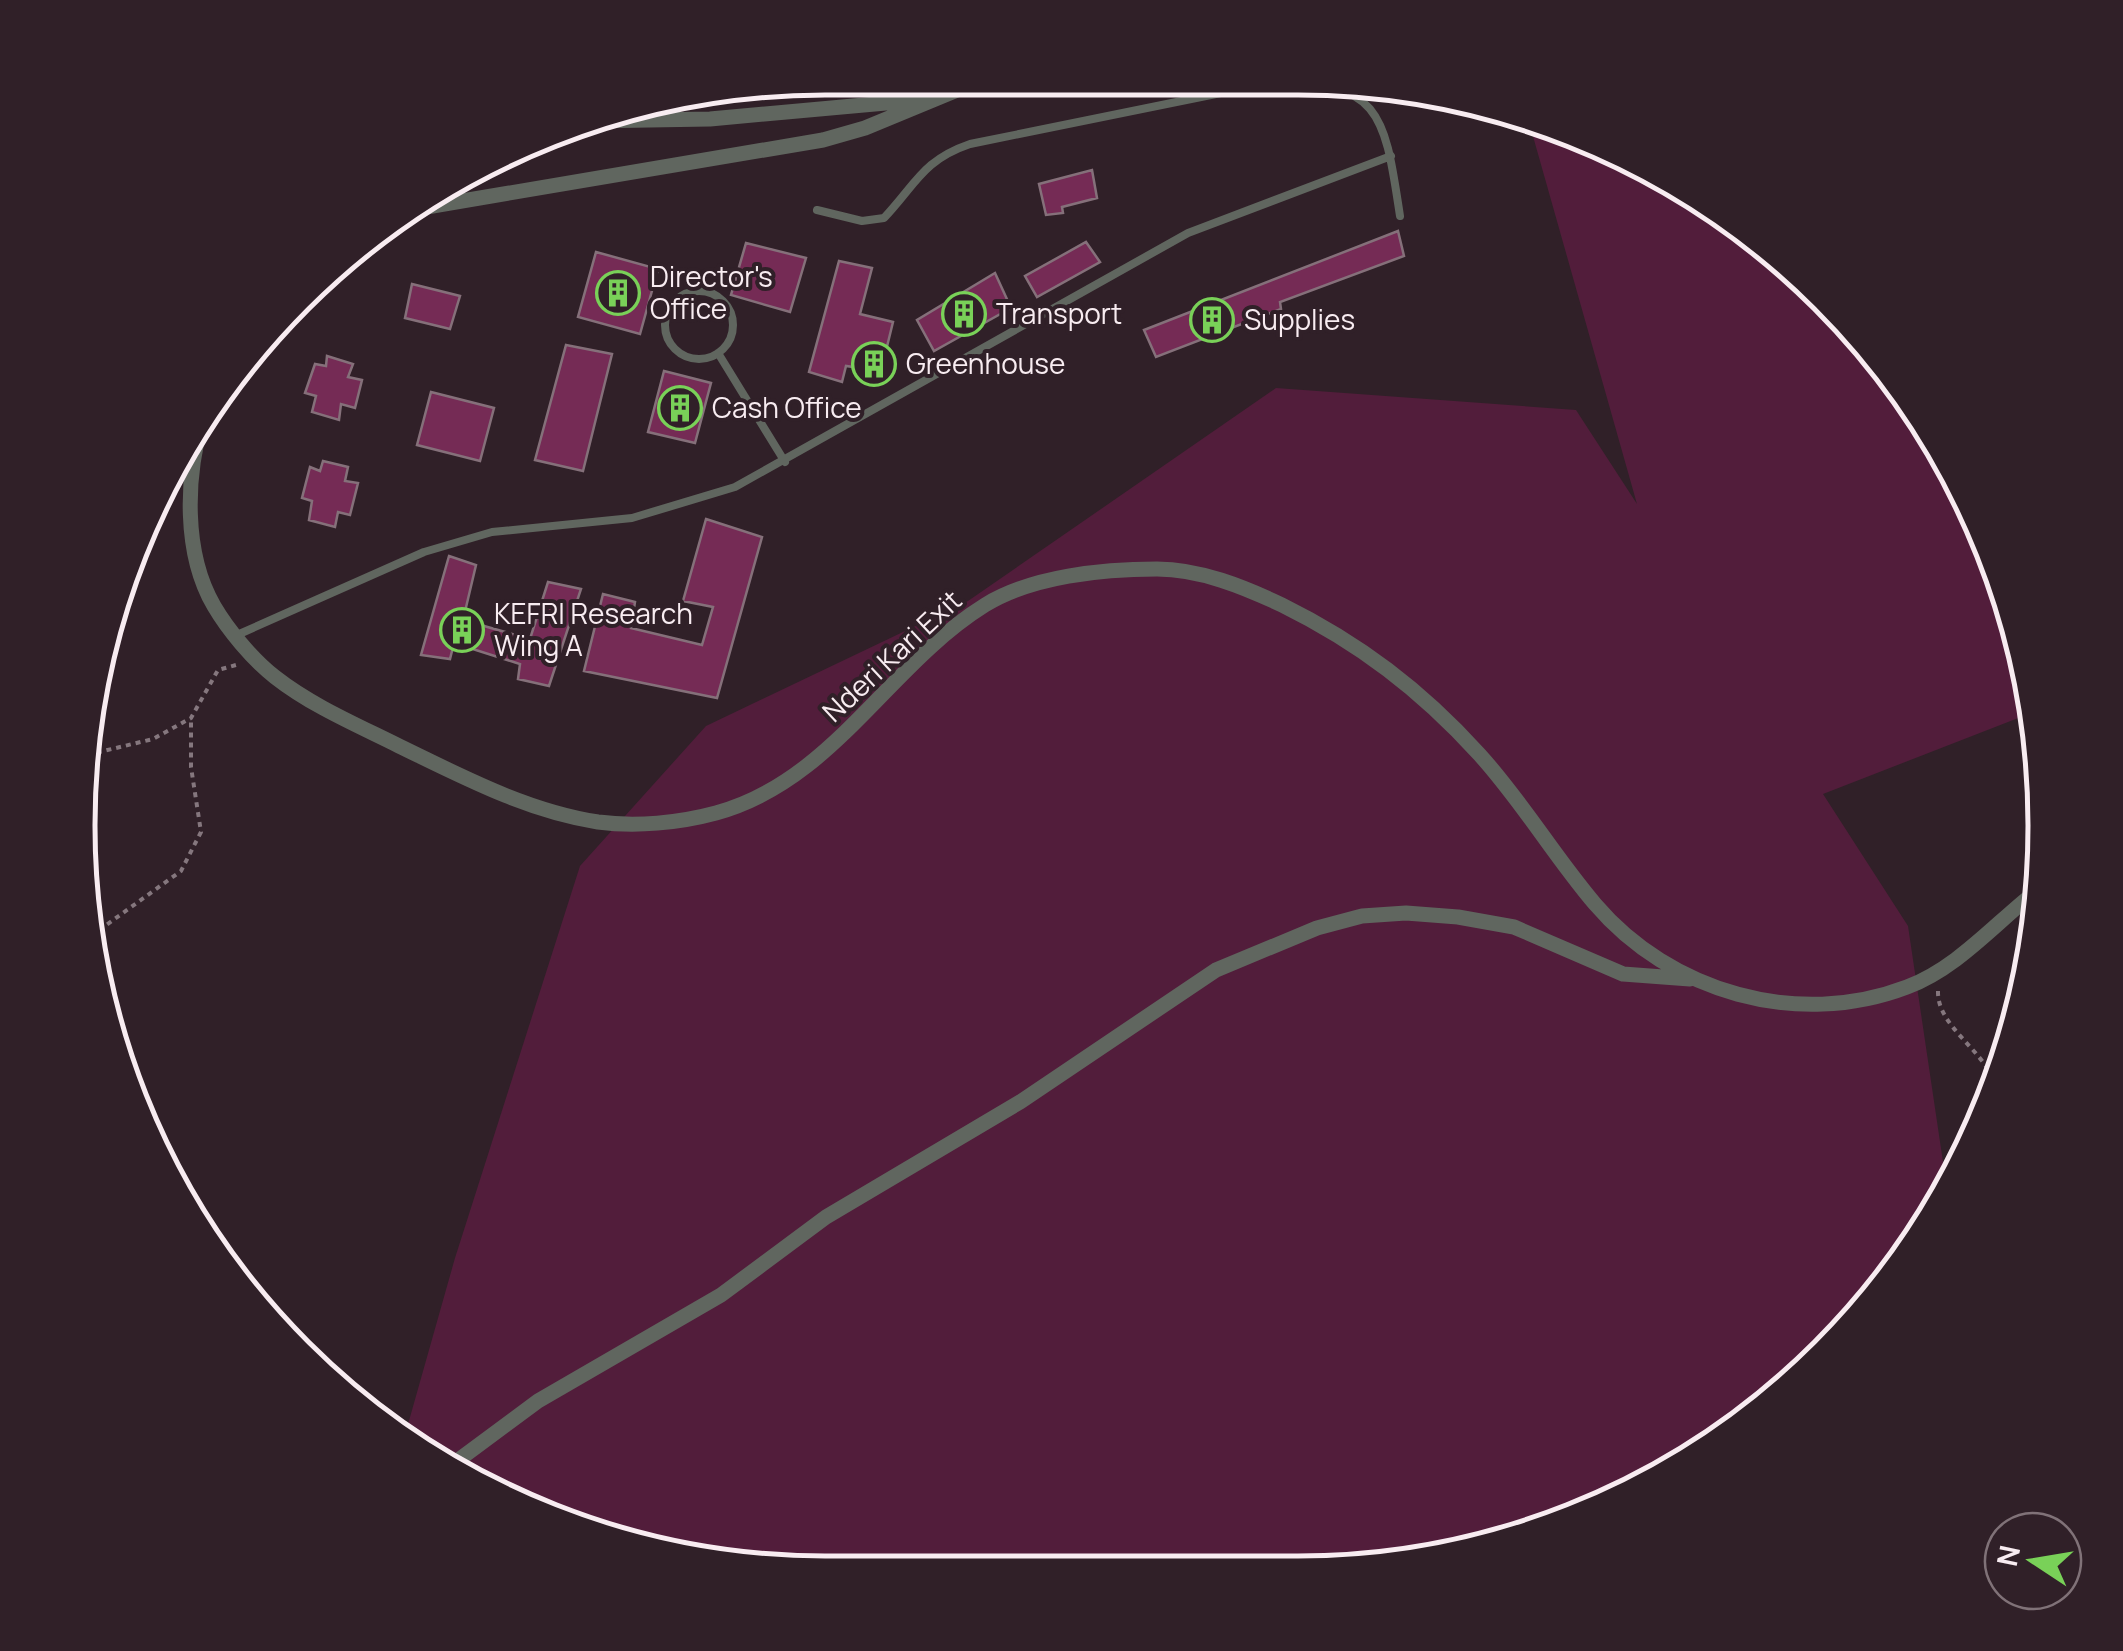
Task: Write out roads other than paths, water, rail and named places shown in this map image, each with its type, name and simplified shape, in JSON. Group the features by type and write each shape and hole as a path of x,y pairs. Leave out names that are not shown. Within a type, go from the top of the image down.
{"street":[{"path":"441,205 780,149 865,128 945,95"},
{"path":"635,120 710,119 938,98"},
{"name":"Nderi Kari Exit","path":"192,462 196,549 202,582 216,610 255,659 294,690 341,717 514,800 598,822 675,821 752,800 810,766 914,665 988,602 1036,585 1126,570 1165,569 1206,576 1306,618 1403,678 1512,790 1594,903 1626,935 1694,979 1764,1001 1815,1005 1909,987 1948,965 2024,902"},
{"path":"461,1458 538,1401 721,1295 826,1217 1020,1102 1216,970 1305,932 1362,916 1406,913 1458,917 1514,928 1622,974 1694,979"}],"lane":[{"path":"817,210 862,222 884,218 921,170 945,152 1210,95"},
{"path":"1358,98 1384,128 1400,216"},
{"path":"238,635 424,552 492,532 632,518 735,487 1188,234 1391,156"},
{"path":"702,291 723,301 732,322 731,334 718,353 695,359 674,349 665,328 671,305 680,297 702,291"},
{"path":"718,353 785,462"}],"place":[{"name":"Director's Office","path":"618,293"},
{"name":"Transport","path":"964,314"},
{"name":"Supplies","path":"1212,320"},
{"name":"Greenhouse","path":"874,364"},
{"name":"Cash Office","path":"680,408"},
{"name":"KEFRI Research Wing A","path":"462,630"}]}
